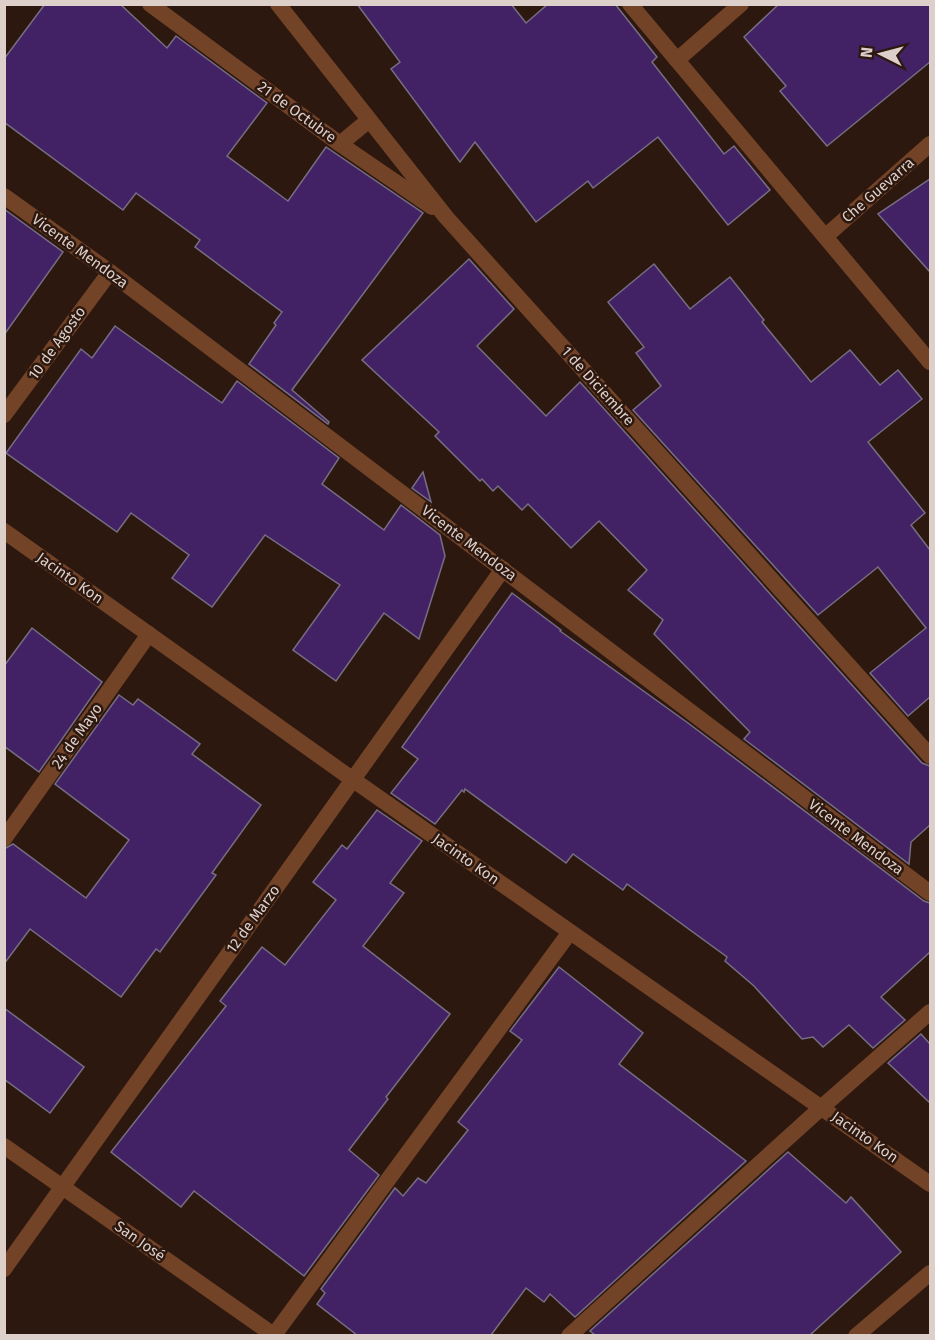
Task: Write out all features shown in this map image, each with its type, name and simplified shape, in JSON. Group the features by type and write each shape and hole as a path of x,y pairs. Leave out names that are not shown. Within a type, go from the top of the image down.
{"street":[{"name":"21 de Octubre","path":"150,4 340,144 446,217"},
{"name":"1 de Diciembre","path":"278,4 446,217 930,756"},
{"path":"630,4 930,362"},
{"path":"677,60 741,4"},
{"path":"340,144 369,120"},
{"name":"Che Guevarra","path":"826,236 930,144"},
{"name":"Vicente Mendoza","path":"4,196 110,272 930,893"},
{"name":"10 de Agosto","path":"4,415 110,272"},
{"name":"Jacinto Kon","path":"4,531 352,779 930,1184"},
{"name":"12 de Marzo","path":"4,1269 503,569"},
{"name":"24 de Mayo","path":"4,839 149,634"},
{"path":"274,1335 570,932"},
{"path":"569,1335 930,1012"},
{"name":"San José","path":"4,1146 274,1335"},
{"path":"856,1335 930,1273"}],"building":[{"path":"45,4 120,4 167,48 176,36 267,103 227,156 288,201 326,147 423,213 292,390 329,422 328,424 249,364 276,325 274,323 282,312 195,247 200,240 136,193 123,210 4,122 4,59"},
{"path":"357,4 511,4 526,23 548,4 615,4 657,57 652,62 724,154 734,146 770,190 728,225 658,137 593,188 588,181 536,222 475,142 460,162 391,69 400,62"},
{"path":"779,4 930,4 930,62 827,146 780,91 786,86 744,37"},
{"path":"930,179 930,272 878,214"},
{"path":"4,209 63,252 4,335"},
{"path":"469,259 514,309 477,346 546,416 580,382 922,763 930,766 930,825 911,842 909,864 744,739 750,732 654,634 663,620 628,590 647,570 599,521 571,548 528,504 522,510 498,486 493,491 482,479 480,481 435,436 439,432 362,360"},
{"path":"654,264 690,309 730,277 764,320 762,322 811,382 850,350 880,385 898,370 922,399 868,442 925,513 911,525 930,550 930,697 908,716 870,673 926,628 878,567 818,615 633,410 661,386 636,353 644,347 608,302"},
{"path":"115,326 222,403 237,381 339,458 322,484 384,530 401,505 440,535 445,556 419,639 384,613 336,681 293,650 340,585 265,535 212,607 172,578 189,555 131,513 117,532 6,453 81,349 92,358"},
{"path":"423,472 431,502 412,488"},
{"path":"512,593 924,901 930,903 930,952 881,997 905,1020 873,1048 849,1025 823,1047 813,1037 802,1039 754,986 725,961 727,957 627,884 623,890 573,854 566,863 465,789 435,824 391,793 418,759 402,747"},
{"path":"32,628 102,682 39,772 4,746 4,666"},
{"path":"119,695 133,705 138,699 200,744 192,754 261,805 212,873 216,875 160,952 156,949 121,997 30,929 4,964 4,849 13,844 86,898 129,840 55,784"},
{"path":"377,810 422,841 390,883 404,893 363,946 450,1014 386,1097 388,1099 349,1150 379,1175 304,1276 194,1191 181,1207 111,1152 226,1006 220,1001 262,947 285,965 336,900 313,882 342,845 347,849"},
{"path":"559,967 643,1033 619,1064 746,1161 575,1317 550,1294 544,1302 526,1288 491,1335 357,1335 317,1304 325,1293 321,1289 395,1188 403,1196 418,1178 426,1183 468,1130 458,1122 522,1040 510,1031"},
{"path":"4,1008 84,1067 50,1113 4,1079"},
{"path":"921,1034 930,1044 930,1103 888,1063"},
{"path":"788,1152 846,1203 851,1197 901,1252 810,1335 595,1335 590,1331"}]}
